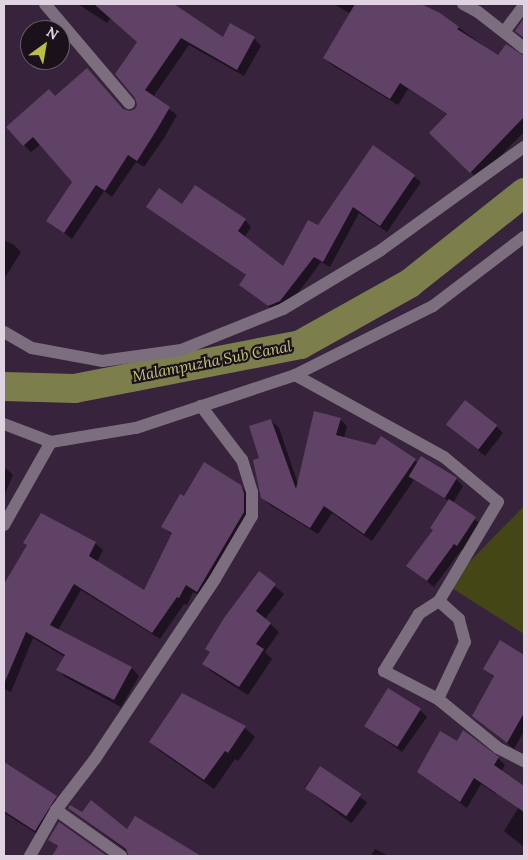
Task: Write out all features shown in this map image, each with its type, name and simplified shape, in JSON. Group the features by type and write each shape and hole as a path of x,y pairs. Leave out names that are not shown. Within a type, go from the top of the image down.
{"street":[{"path":"44,4 129,103"},
{"path":"463,4 478,12 524,48"},
{"path":"504,32 524,5"},
{"path":"4,332 32,348 102,361 181,350 283,309 381,250 524,147"},
{"path":"4,424 52,442 136,428 295,375 433,306 524,237"},
{"path":"295,375 444,457 498,502 439,601 420,614 384,671 438,699 498,748 524,761"},
{"path":"30,856 56,810 95,759 215,579 252,516 252,492 242,460 201,406"},
{"path":"4,525 52,442"},
{"path":"438,699 464,642 459,619 439,601"},
{"path":"56,810 121,856"}],"shaded area":[{"path":"524,506 524,634 447,585"}],"building":[{"path":"94,4 174,4 223,37 230,23 255,37 237,70 181,38 145,90 170,107 156,131 137,161 128,155 105,191 96,185 64,233 46,221 72,182 33,137 23,146 6,127 49,89 55,96 87,68 123,109 130,111 135,109 137,105 135,98 115,74 137,42"},
{"path":"355,4 421,4 440,13 459,27 457,29 498,55 506,44 524,56 524,117 470,173 429,133 447,114 400,83 390,99 323,58"},
{"path":"524,18 524,38 515,31"},
{"path":"373,145 415,175 380,226 353,207 323,262 314,257 280,301 268,306 239,285 246,275 146,207 159,188 182,204 195,185 246,219 238,231 283,266 308,220 318,225"},
{"path":"465,400 497,425 478,450 446,424"},
{"path":"314,411 341,418 336,435 375,445 381,436 416,459 364,534 324,506 310,528 261,498 253,460 259,458 249,426 271,419 296,489"},
{"path":"421,456 457,478 445,498 409,477"},
{"path":"204,462 241,485 244,493 244,512 197,592 186,585 179,598 177,597 152,633 74,584 50,625 132,667 114,700 56,670 65,655 26,632 4,684 4,584 27,545 23,543 41,513 96,542 89,556 144,590 172,533 161,527 180,494 184,496"},
{"path":"449,499 476,517 457,546 454,544 427,581 406,566 433,530 430,528"},
{"path":"259,571 276,584 256,611 271,623 256,644 264,649 239,687 202,664 210,652 205,649 224,618"},
{"path":"500,640 524,655 524,713 507,743 472,716 494,676 483,669"},
{"path":"388,688 421,709 397,747 364,726"},
{"path":"182,693 246,726 228,753 225,751 204,780 149,742"},
{"path":"463,730 499,757 494,765 524,786 524,812 474,778 460,802 417,772 440,731 457,741"},
{"path":"4,762 57,796 35,831 4,811"},
{"path":"320,766 361,794 346,816 305,788"},
{"path":"91,800 127,829 135,816 201,856 129,856 126,849 68,808 70,805 82,812"},
{"path":"59,822 107,856 52,856 58,846 48,840"}],"waterway":[{"name":"Malampuzha Sub Canal","path":"4,386 74,388 300,344 409,283 524,192"}]}
